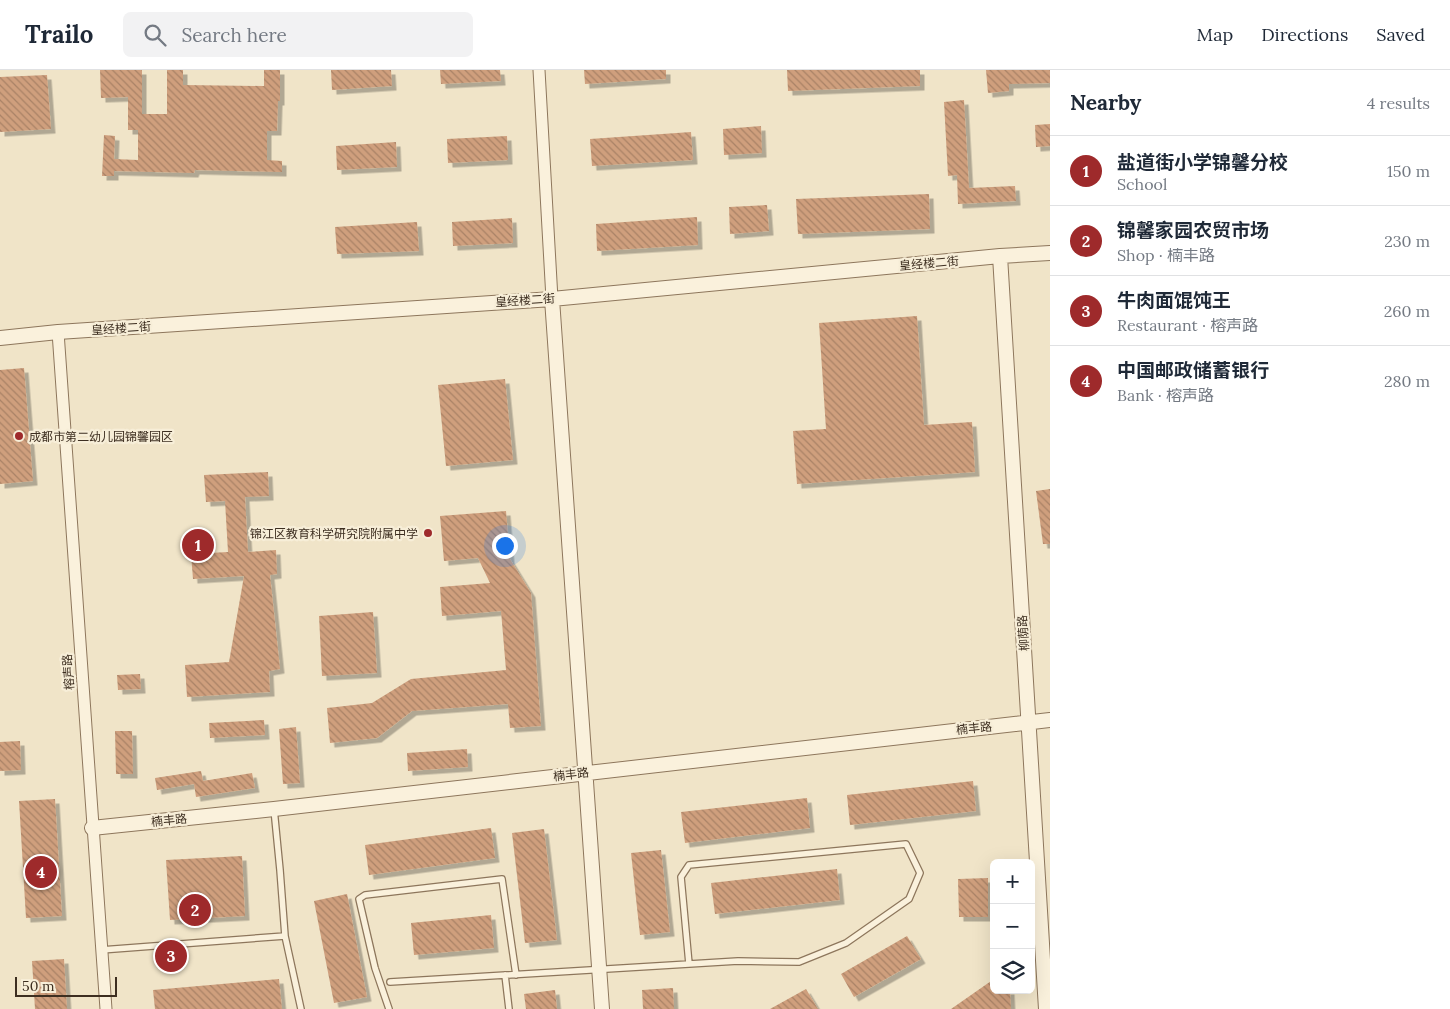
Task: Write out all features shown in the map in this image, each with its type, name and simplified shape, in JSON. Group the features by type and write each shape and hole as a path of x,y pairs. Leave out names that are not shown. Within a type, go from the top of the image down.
{"street":[{"path":"539,70 552,299 602,1009"},
{"name":"皇经楼二街","path":"0,338 58,332 552,299 1000,256 1050,253"},
{"name":"柳荫路","path":"1000,256 1046,1009"},
{"name":"榕声路","path":"58,332 106,1009"},
{"name":"楠丰路","path":"92,828 274,809 1050,720"}],"lane":[{"path":"274,809 285,936 301,1009"},
{"path":"390,982 516,974 690,964 738,961 799,962 846,942 909,899 920,873 906,844 689,865 681,877 690,964"},
{"path":"389,1009 375,968 359,899 364,895 502,879 516,974"},
{"path":"101,950 285,936"},
{"path":"505,975 509,1009"}],"building":[{"path":"100,70 142,70 142,114 167,114 167,70 183,70 183,85 264,86 264,70 280,70 280,101 278,101 277,131 267,131 267,160 282,161 282,172 195,170 194,173 114,171 114,176 102,176 104,135 115,136 114,159 138,160 138,130 128,130 128,97 101,98"},
{"path":"331,70 391,70 392,86 332,90"},
{"path":"440,70 500,70 501,81 441,84"},
{"path":"584,70 666,70 666,79 585,84"},
{"path":"787,70 920,70 920,86 788,91"},
{"path":"986,70 1050,70 1050,83 1009,84 1009,91 988,93"},
{"path":"47,75 51,129 0,132 0,77"},
{"path":"964,100 969,188 1015,186 1016,201 958,204 957,175 948,176 944,102"},
{"path":"1050,124 1050,146 1036,147 1035,125"},
{"path":"761,126 762,153 724,155 723,129"},
{"path":"691,132 693,160 592,166 590,139"},
{"path":"507,136 508,160 448,163 447,139"},
{"path":"396,142 397,167 337,170 336,146"},
{"path":"929,194 930,229 798,234 796,199"},
{"path":"767,205 769,231 730,234 729,207"},
{"path":"697,217 698,245 597,251 596,224"},
{"path":"512,218 513,243 453,246 452,222"},
{"path":"417,222 419,251 337,254 335,227"},
{"path":"917,316 924,425 972,422 975,472 797,484 793,431 826,429 819,323"},
{"path":"24,368 33,481 0,484 0,370"},
{"path":"505,379 513,460 446,466 438,385"},
{"path":"268,472 269,496 245,497 248,552 276,550 277,574 270,575 280,669 269,671 270,692 187,697 185,665 229,662 244,576 193,579 191,554 228,552 225,501 206,502 204,475"},
{"path":"1050,489 1050,544 1043,544 1036,491"},
{"path":"506,511 510,559 531,593 541,726 510,728 508,704 412,711 377,738 330,743 327,708 372,703 411,679 506,670 501,611 442,616 440,587 490,583 478,558 444,561 440,516"},
{"path":"373,612 377,673 322,676 319,616"},
{"path":"140,674 141,689 118,690 117,675"},
{"path":"264,720 265,735 210,738 209,723"},
{"path":"296,727 300,783 283,784 279,729"},
{"path":"115,731 132,731 133,774 116,774"},
{"path":"20,741 21,770 0,771 0,742"},
{"path":"467,749 468,767 408,771 407,753"},
{"path":"201,771 203,781 252,773 255,788 196,797 194,784 157,790 155,778"},
{"path":"973,781 976,811 850,825 847,795"},
{"path":"807,798 810,828 685,843 681,812"},
{"path":"55,799 62,916 26,918 19,801"},
{"path":"491,828 495,858 369,875 365,845"},
{"path":"544,829 557,940 525,943 512,833"},
{"path":"661,850 670,932 640,935 631,853"},
{"path":"242,856 245,916 170,920 166,860"},
{"path":"837,869 840,900 715,914 711,883"},
{"path":"988,878 988,917 959,917 958,879"},
{"path":"347,894 367,997 334,1003 314,901"},
{"path":"491,915 494,948 414,955 411,923"},
{"path":"907,936 921,959 854,997 841,974"},
{"path":"64,959 67,1009 35,1009 32,961"},
{"path":"279,979 282,1009 155,1009 153,990"},
{"path":"990,982 990,994 1010,994 1011,1009 951,1009"},
{"path":"673,988 674,1009 643,1009 642,990"},
{"path":"806,989 818,1009 770,1009"},
{"path":"555,990 557,1009 526,1009 524,994"}],"place":[{"name":"成都市第二幼儿园锦馨园区","path":"19,436"},
{"name":"锦江区教育科学研究院附属中学","path":"428,533"},
{"name":"盐道街小学锦馨分校","path":"198,545"},
{"name":"中国邮政储蓄银行","path":"41,872"},
{"name":"锦馨家园农贸市场","path":"195,910"},
{"name":"牛肉面馄饨王","path":"171,956"}]}
